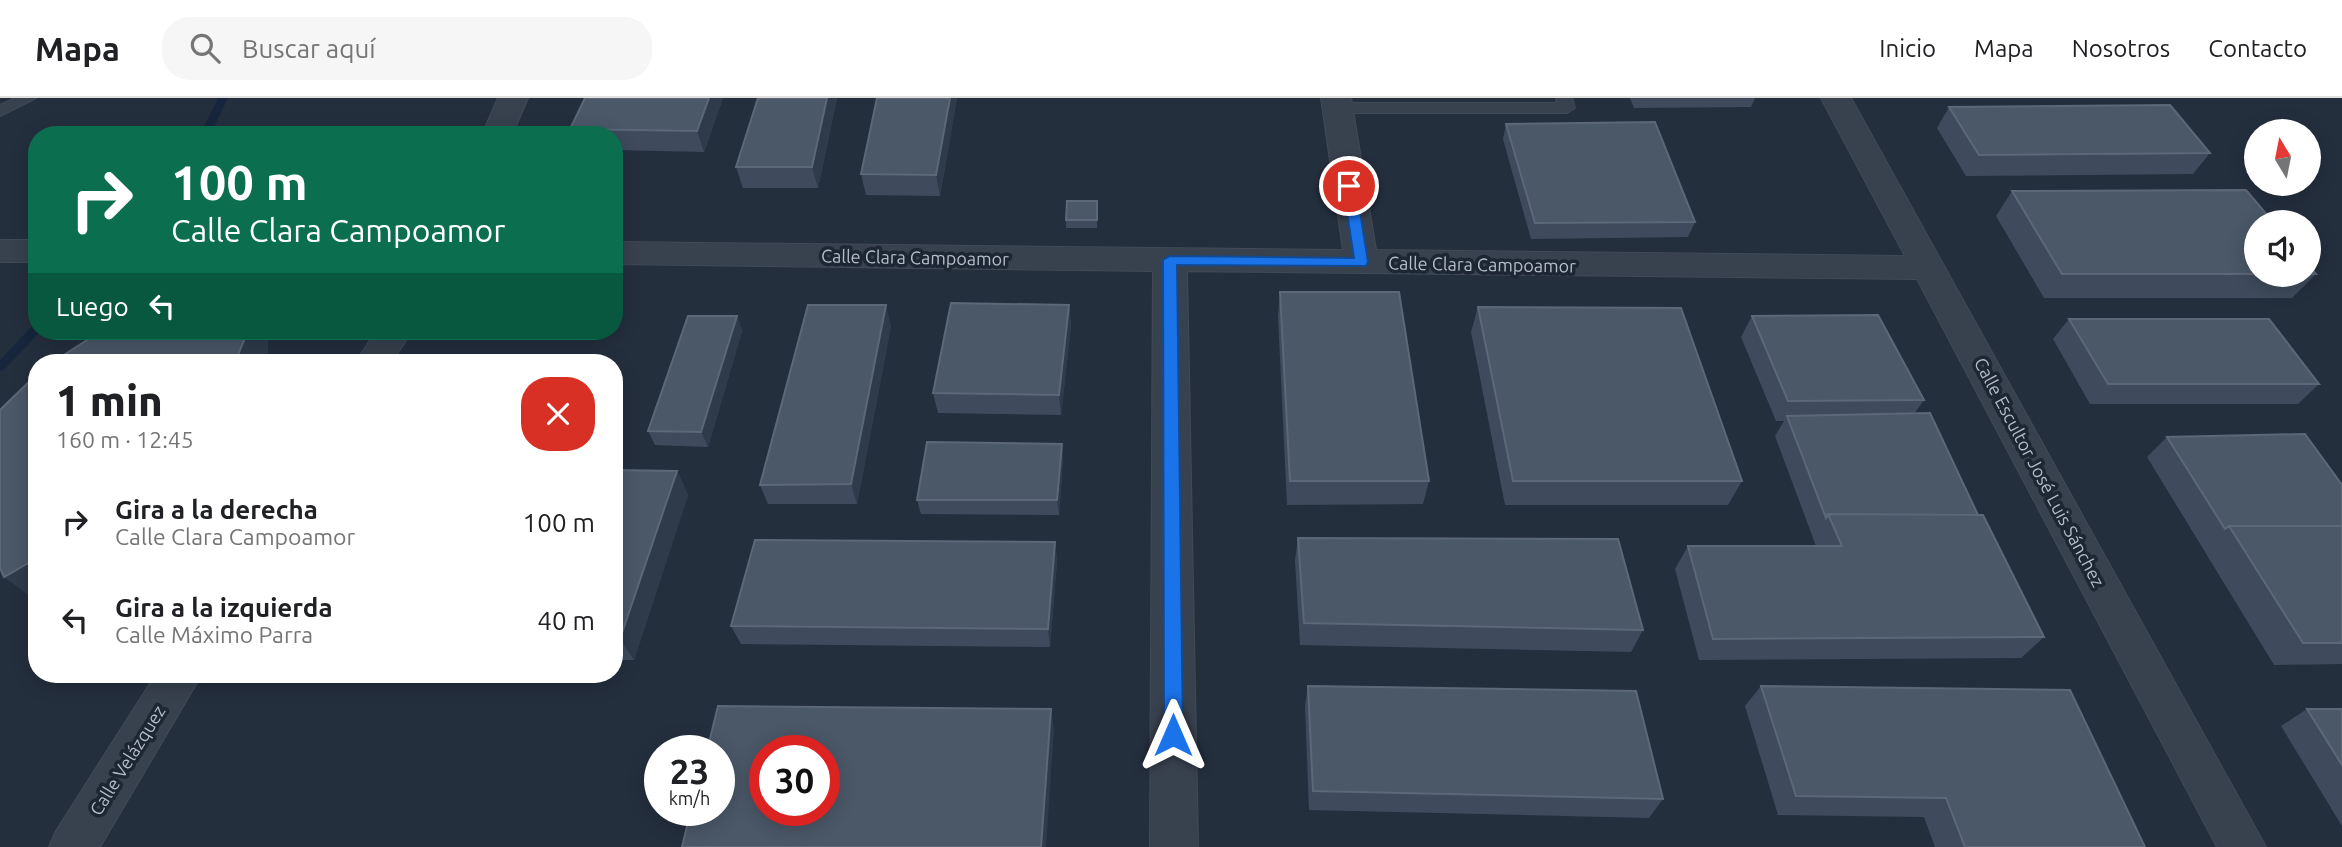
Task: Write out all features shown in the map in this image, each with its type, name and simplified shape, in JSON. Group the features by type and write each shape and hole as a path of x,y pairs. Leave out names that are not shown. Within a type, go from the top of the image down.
{"street":[{"path":"501,126 513,98"},
{"name":"Calle Escultor José Luis Sánchez","path":"1836,98 2242,847"},
{"path":"1337,103 1361,262"},
{"name":"Calle Clara Campoamor","path":"623,253 1930,268"},
{"path":"1170,260 1174,847"},
{"name":"Calle Velázquez","path":"73,847 174,683"}],"lane":[{"path":"0,111 28,98"},
{"path":"1337,103 1567,108 1564,98"}],"building":[{"path":"585,98 709,98 697,131 571,126"},
{"path":"758,98 827,98 812,167 736,167"},
{"path":"877,98 950,98 936,175 861,174"},
{"path":"2170,105 2210,153 1979,155 1949,107"},
{"path":"1655,122 1695,222 1535,223 1506,124"},
{"path":"2244,190 2244,196 2251,196 2263,210 2244,210 2244,274 2062,274 2012,191"},
{"path":"1067,201 1097,201 1097,220 1066,220"},
{"path":"1280,292 1399,292 1429,481 1290,481"},
{"path":"951,303 1069,305 1059,395 933,393"},
{"path":"808,305 886,305 851,484 760,485"},
{"path":"1478,307 1681,308 1742,481 1513,481"},
{"path":"1878,315 1924,400 1788,401 1752,316"},
{"path":"688,316 737,316 701,432 648,431"},
{"path":"2069,319 2269,319 2319,384 2108,384"},
{"path":"87,340 244,340 238,354 65,354"},
{"path":"28,383 28,563 4,577 0,568 0,410"},
{"path":"1930,413 1978,515 1828,514 1826,518 1787,416"},
{"path":"2305,434 2342,485 2342,526 2229,526 2225,529 2167,437"},
{"path":"927,442 1062,444 1057,500 917,500"},
{"path":"623,470 677,471 623,630"},
{"path":"1828,514 1983,515 2044,637 1713,639 1688,546 1842,546"},
{"path":"2229,526 2342,526 2342,643 2303,643"},
{"path":"1298,538 1618,539 1643,630 1304,623"},
{"path":"755,540 1055,542 1048,629 731,626"},
{"path":"1308,686 1636,691 1663,799 1313,791"},
{"path":"1761,686 2070,690 2145,847 1965,847 1946,798 1796,796"},
{"path":"718,706 1051,709 1041,847 682,847 687,826 735,826 735,735 711,735"},
{"path":"2307,709 2342,709 2342,765"}],"waterway":[{"path":"209,126 223,98"},
{"path":"0,367 28,337"}],"route":[{"path":"1173,735 1170,260 1361,262 1349,186"}]}
